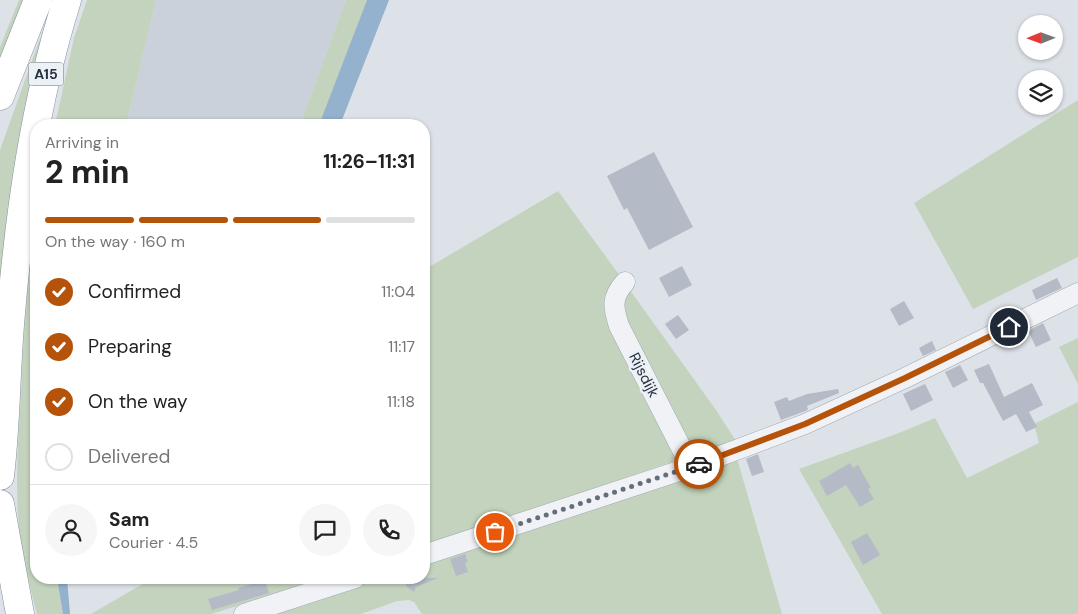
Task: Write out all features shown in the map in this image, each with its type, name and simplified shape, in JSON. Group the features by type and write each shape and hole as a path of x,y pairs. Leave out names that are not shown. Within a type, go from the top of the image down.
{"highway":[{"name":"A15","path":"0,96 38,0"},
{"name":"A15","path":"38,119 45,79 67,0"},
{"name":"A15","path":"0,476 10,327 25,189 30,162"},
{"path":"0,504 20,614"}],"street":[{"name":"Rijsdijk","path":"625,282 617,292 614,307 619,326 691,467"},
{"path":"430,553 691,467 805,424 905,378 1078,292"},
{"path":"244,614 336,584"}],"shaded area":[{"path":"156,0 346,0 302,119 127,119"}],"green space":[{"path":"19,0 30,0 0,75 0,47"},
{"path":"87,0 156,0 127,119 56,119 74,38"},
{"path":"346,0 367,0 322,119 302,119"},
{"path":"49,24 34,119 30,119 30,147 0,340 0,150 39,41"},
{"path":"1078,100 1078,257 973,309 914,203 1054,115 1063,115 1063,109"},
{"path":"558,191 620,276 608,292 605,312 680,459 430,544 430,266"},
{"path":"30,266 30,584 58,584 63,614 37,614 22,550 17,495 17,461 24,330"},
{"path":"627,286 736,441 698,454 690,449 621,322"},
{"path":"1078,338 1078,384 1059,347"},
{"path":"1078,402 1078,614 882,614 799,469 935,418 967,478 1039,443 1034,424"},
{"path":"736,455 782,614 422,614 414,602 409,600 397,601 361,614 261,614 353,584 430,584 430,558"},
{"path":"143,584 308,584 211,614 91,614"}],"water":[{"path":"367,0 389,0 342,119 321,119"},
{"path":"58,584 68,584 70,614 63,614"}],"building":[{"path":"654,152 693,227 649,250 627,208 624,210 607,176"},
{"path":"682,266 692,285 669,297 659,278"},
{"path":"1057,278 1062,288 1036,300 1032,290"},
{"path":"904,301 914,318 899,326 890,309"},
{"path":"678,315 689,330 676,339 665,324"},
{"path":"1043,323 1051,340 1036,347 1028,331"},
{"path":"932,341 936,350 923,356 919,348"},
{"path":"989,364 1004,397 1032,383 1043,405 1029,412 1037,427 1026,432 1016,414 1003,421 974,370"},
{"path":"960,365 968,380 953,388 945,372"},
{"path":"925,384 933,400 911,411 903,394"},
{"path":"838,389 839,393 807,406 808,410 781,420 774,402 787,397 789,401 807,394"},
{"path":"758,454 764,472 752,476 746,459"},
{"path":"850,463 853,468 858,465 871,488 868,489 874,499 860,507 846,485 827,496 819,481"},
{"path":"867,533 880,555 863,565 851,542"},
{"path":"465,554 468,562 465,563 468,572 456,576 450,559"},
{"path":"252,584 266,584 269,593 212,610 208,599 239,590 238,588"},
{"path":"406,584 423,584 416,587 414,592"}],"way so far":[{"path":"495,532 699,464"}],"route":[{"path":"699,464 805,424 1009,327"}]}
